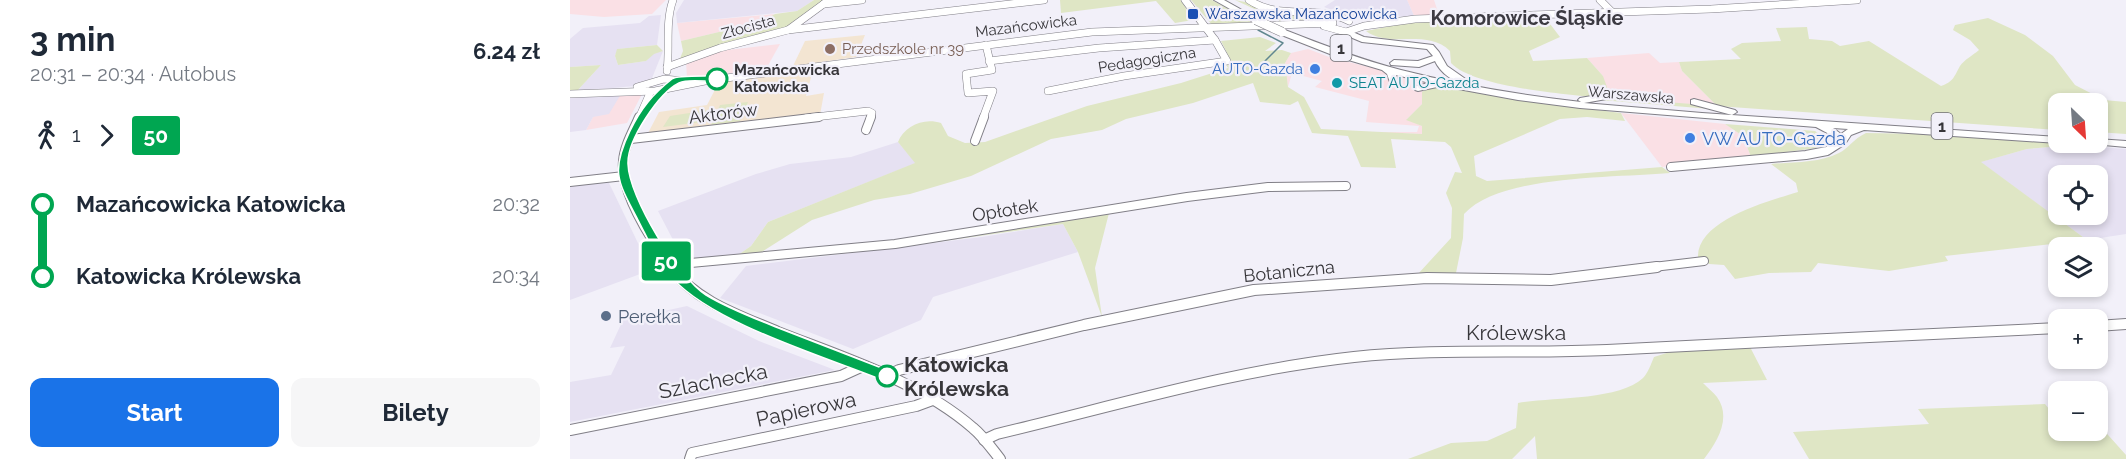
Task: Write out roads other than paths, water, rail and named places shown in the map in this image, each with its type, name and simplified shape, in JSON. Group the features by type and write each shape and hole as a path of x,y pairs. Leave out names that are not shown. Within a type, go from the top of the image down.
{"main road":[{"name":"Warszawska","path":"1218,0 1256,20 1324,49 1458,82 1586,106 2048,139"},
{"name":"Warszawska","path":"1230,0 1292,30 1386,64"},
{"path":"1352,27 1368,40 1426,46 1434,49 1436,58 1443,68 1458,82"},
{"path":"1394,83 1386,64 1419,64 1436,58"},
{"name":"Warszawska","path":"1458,82 1582,100 1733,113 2048,133"},
{"path":"1418,88 1458,82"},
{"path":"1582,100 1609,96"},
{"path":"1694,102 1733,113"},
{"path":"1804,123 1830,130 1840,141 1850,131 1867,127"},
{"path":"2108,137 2126,138"},
{"path":"2108,143 2126,144"}],"street":[{"path":"670,84 667,67 670,48 668,13 673,0"},
{"path":"827,2 862,0"},
{"path":"789,30 1044,0"},
{"name":"Pedagogiczna","path":"1048,92 1124,76 1227,61 1208,27 1185,0"},
{"path":"1249,0 1258,6 1275,11 1321,12 1334,22 1352,27 1385,22 1769,7 1857,0"},
{"path":"1600,0 1613,13"},
{"path":"1758,0 1769,7"},
{"name":"Złocista","path":"667,67 720,48 789,30 827,2"},
{"path":"1334,22 1352,27"},
{"name":"Mazańcowicka","path":"670,84 1092,32 1334,22"},
{"name":"Pedagogiczna","path":"1092,32 1099,48"},
{"name":"Pedagogiczna","path":"989,61 1099,48 1215,40"},
{"path":"975,141 993,91 968,93 966,75 992,70 986,45"},
{"path":"649,87 667,67"},
{"path":"570,94 601,93 670,84"},
{"path":"649,87 670,84"},
{"path":"645,108 670,84"},
{"path":"649,87 650,93 645,108 622,163 632,199 669,265 701,298 722,309 887,376 934,399 950,409 984,440 1000,459"},
{"name":"Aktorów","path":"631,139 868,111 872,113 866,130"},
{"path":"1671,168 1817,154 1840,141"},
{"path":"570,182 624,176"},
{"name":"Opłotek","path":"669,265 895,244 1256,188 1346,186"},
{"name":"Botaniczna","path":"887,376 899,370 1084,325 1254,290 1427,278 1551,280 1704,261"},
{"path":"2108,325 2126,324"},
{"name":"Królewska","path":"984,440 997,434 1275,368 1356,357 1449,352 1605,351 1806,338 2048,328"},
{"name":"Szlachecka","path":"570,430 841,376 863,366"},
{"name":"Papierowa","path":"690,459 692,453 916,406 934,399"}],"waterway":[{"path":"1258,30 1283,43 1265,61"}],"place":[{"name":"Warszawska Mazańcowicka","path":"1193,14"},
{"name":"Przedszkole nr 39","path":"830,49"},
{"name":"AUTO-Gazda","path":"1315,69"},
{"name":"Mazańcowicka Katowicka","path":"717,79"},
{"name":"SEAT AUTO-Gazda","path":"1337,83"},
{"name":"VW AUTO-Gazda","path":"1690,138"},
{"name":"Perełka","path":"606,316"},
{"name":"Katowicka Królewska","path":"887,376"}],"district":[{"name":"Komorowice Śląskie","path":"1527,18"}]}
